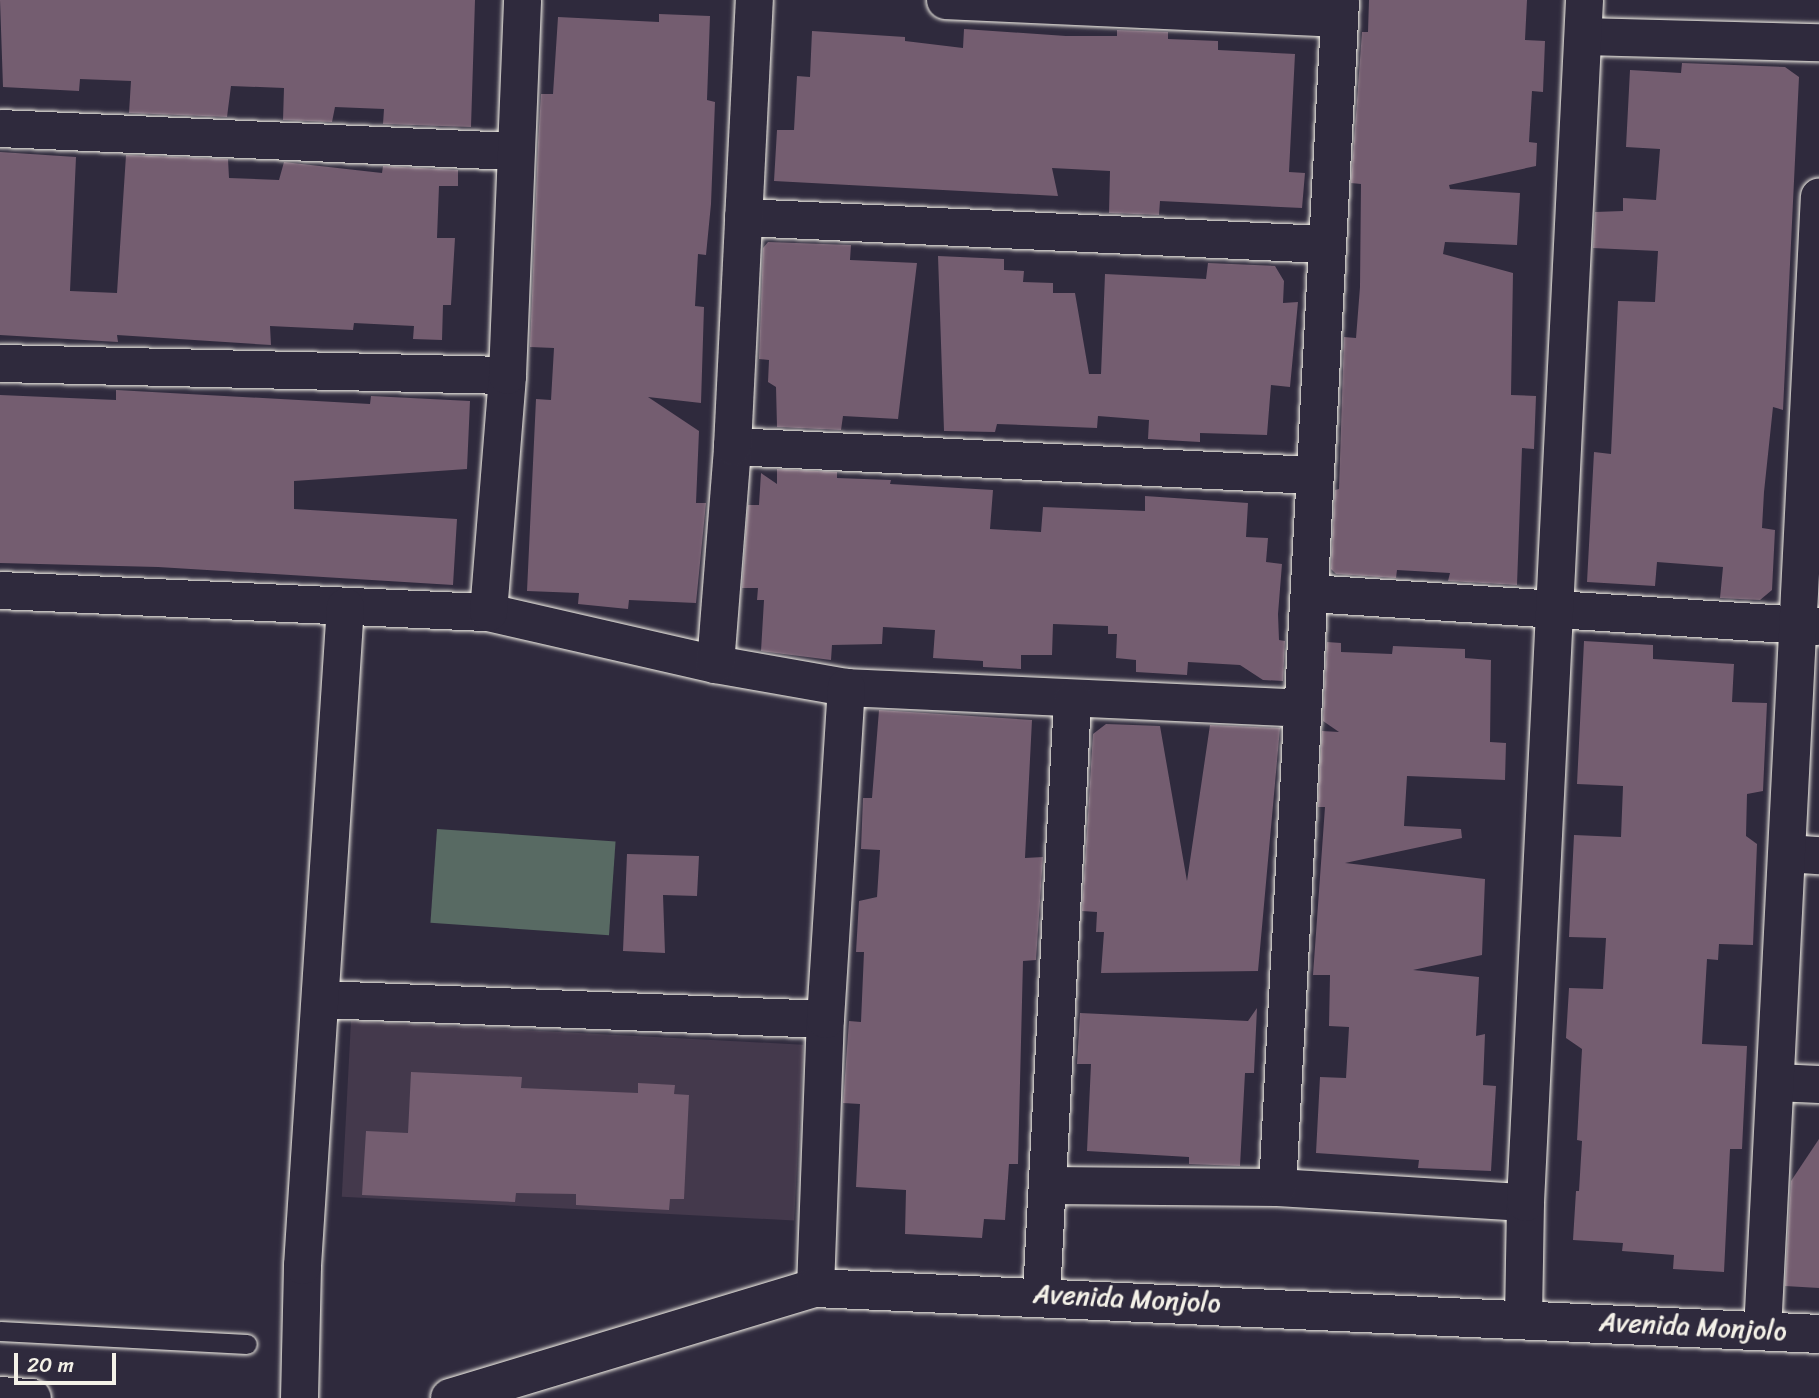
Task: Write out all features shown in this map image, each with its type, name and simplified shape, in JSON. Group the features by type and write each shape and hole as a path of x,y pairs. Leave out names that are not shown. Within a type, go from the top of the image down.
{"street":[{"path":"488,612 507,375 513,151 522,0"},
{"path":"715,663 732,446 754,0"},
{"path":"945,0 1339,9 1278,1187"},
{"path":"1523,1318 1525,1202 1584,18 1819,42"},
{"path":"0,128 513,151"},
{"path":"1762,1331 1775,1082 1803,854 1819,196"},
{"path":"743,217 1325,244"},
{"path":"0,363 507,375"},
{"path":"732,446 1313,475"},
{"path":"0,590 488,612 715,663 846,687 1072,700 1301,708"},
{"path":"1310,593 1554,612 1807,625"},
{"path":"299,1398 302,1265 345,606"},
{"path":"815,1288 825,1019 846,687"},
{"path":"1041,1295 1072,700"},
{"path":"321,999 825,1019"},
{"path":"1775,1082 1819,1084"},
{"path":"1048,1185 1278,1187 1525,1202"},
{"name":"Avenida Monjolo","path":"450,1398 815,1288 1041,1295 1819,1334"},
{"path":"0,1396 32,1398"}],"lane":[{"path":"0,1331 247,1344"}],"shaded area":[{"path":"351,1021 803,1045 794,1220 342,1197"}],"green space":[{"path":"437,829 616,841 609,935 430,923"}],"building":[{"path":"0,0 475,0 471,127 383,124 384,109 335,107 332,122 283,120 284,88 231,86 227,117 129,113 131,81 80,79 79,91 3,87"},
{"path":"1369,0 1527,0 1525,40 1545,41 1543,92 1532,91 1529,142 1537,143 1536,166 1449,185 1450,189 1520,193 1517,245 1445,242 1443,254 1513,273 1511,395 1536,396 1534,449 1522,448 1517,585 1448,581 1450,573 1397,570 1396,578 1336,574 1331,569 1335,490 1339,489 1344,337 1356,338 1360,287 1361,184 1351,183 1362,32 1368,32"},
{"path":"659,14 710,16 707,100 715,102 711,204 706,255 698,254 695,306 704,307 701,403 648,397 699,431 696,503 706,503 696,603 629,600 628,609 578,604 579,593 527,591 536,399 551,400 554,348 530,347 538,143 541,94 553,94 558,17 659,22"},
{"path":"964,29 1066,36 1117,36 1117,30 1168,32 1168,39 1218,41 1218,50 1295,54 1289,172 1305,173 1302,208 1160,201 1159,215 1109,213 1110,171 1052,168 1058,196 774,181 777,130 794,130 797,76 810,77 812,31 905,37 905,41 963,48"},
{"path":"1682,63 1785,67 1799,77 1783,410 1773,407 1762,528 1775,530 1772,590 1760,600 1720,598 1723,567 1657,562 1655,586 1587,582 1594,452 1611,454 1618,301 1655,302 1658,251 1593,248 1595,212 1623,211 1623,198 1656,200 1660,149 1626,147 1630,70 1681,73"},
{"path":"0,152 76,157 70,291 117,293 126,155 228,159 229,178 279,180 284,162 382,173 383,166 458,170 458,186 439,186 437,238 455,238 451,305 443,305 442,340 413,339 414,326 354,323 353,330 270,326 271,345 117,335 118,342 0,335"},
{"path":"768,242 851,245 850,260 917,263 898,419 843,416 841,430 777,427 776,387 768,382 769,360 759,359 763,248"},
{"path":"938,256 1004,259 1004,270 1024,271 1023,282 1053,283 1053,293 1075,293 1089,374 1101,374 1105,274 1206,279 1208,263 1275,266 1284,281 1283,303 1298,302 1290,387 1271,385 1267,435 1200,433 1200,442 1148,439 1149,420 1098,416 1097,428 997,424 995,432 944,431"},
{"path":"116,390 370,404 371,396 470,401 467,469 294,481 294,509 457,519 453,585 158,567 0,563 0,395 116,400"},
{"path":"777,469 837,472 837,478 891,480 890,484 993,490 990,529 1041,532 1043,507 1145,511 1145,496 1248,503 1246,537 1268,538 1266,562 1282,564 1278,614 1279,640 1285,641 1283,681 1263,680 1240,665 1188,662 1187,675 1136,672 1136,660 1116,658 1117,634 1108,634 1108,626 1053,624 1052,655 1021,655 1021,669 983,667 983,661 933,658 935,630 883,627 882,644 832,645 831,660 761,651 764,600 757,600 758,588 742,588 748,505 759,505 761,473 777,484"},
{"path":"1584,641 1653,645 1653,659 1734,664 1732,702 1767,703 1763,791 1747,794 1746,836 1757,844 1753,945 1719,944 1718,960 1707,959 1702,1044 1747,1046 1742,1149 1730,1149 1724,1272 1673,1269 1674,1255 1622,1251 1623,1243 1573,1240 1582,1141 1577,1140 1582,1049 1566,1038 1569,988 1603,989 1606,938 1569,937 1574,835 1621,837 1623,786 1577,784"},
{"path":"1327,642 1341,643 1341,652 1392,654 1393,646 1465,649 1465,658 1491,660 1490,742 1506,743 1505,780 1407,776 1404,826 1461,829 1462,838 1345,863 1485,879 1482,955 1413,970 1479,977 1476,1036 1485,1034 1483,1085 1496,1086 1491,1171 1418,1168 1419,1160 1316,1153 1320,1077 1346,1078 1349,1027 1329,1026 1330,975 1313,975 1325,807 1318,807 1322,731 1339,732 1323,721"},
{"path":"879,710 1032,720 1025,858 1043,857 1036,960 1023,961 1018,1164 1009,1164 1005,1220 984,1219 982,1238 905,1234 906,1190 856,1187 860,1104 843,1103 849,1021 861,1022 864,952 856,952 859,901 877,897 880,850 861,849 863,798 872,798"},
{"path":"1106,724 1160,726 1187,881 1210,725 1280,728 1258,971 1101,973 1104,932 1096,932 1097,912 1082,911 1093,734"},
{"path":"627,854 699,856 697,896 663,895 665,953 623,951"},
{"path":"1257,1008 1254,1073 1245,1073 1240,1166 1189,1164 1189,1157 1087,1151 1091,1064 1077,1064 1080,1013 1248,1021"},
{"path":"411,1072 522,1077 521,1088 638,1093 638,1083 675,1085 674,1094 689,1095 684,1199 670,1199 669,1210 576,1205 576,1194 516,1193 515,1202 362,1195 366,1131 408,1133"},
{"path":"1819,1139 1819,1288 1785,1286 1791,1181"}]}
